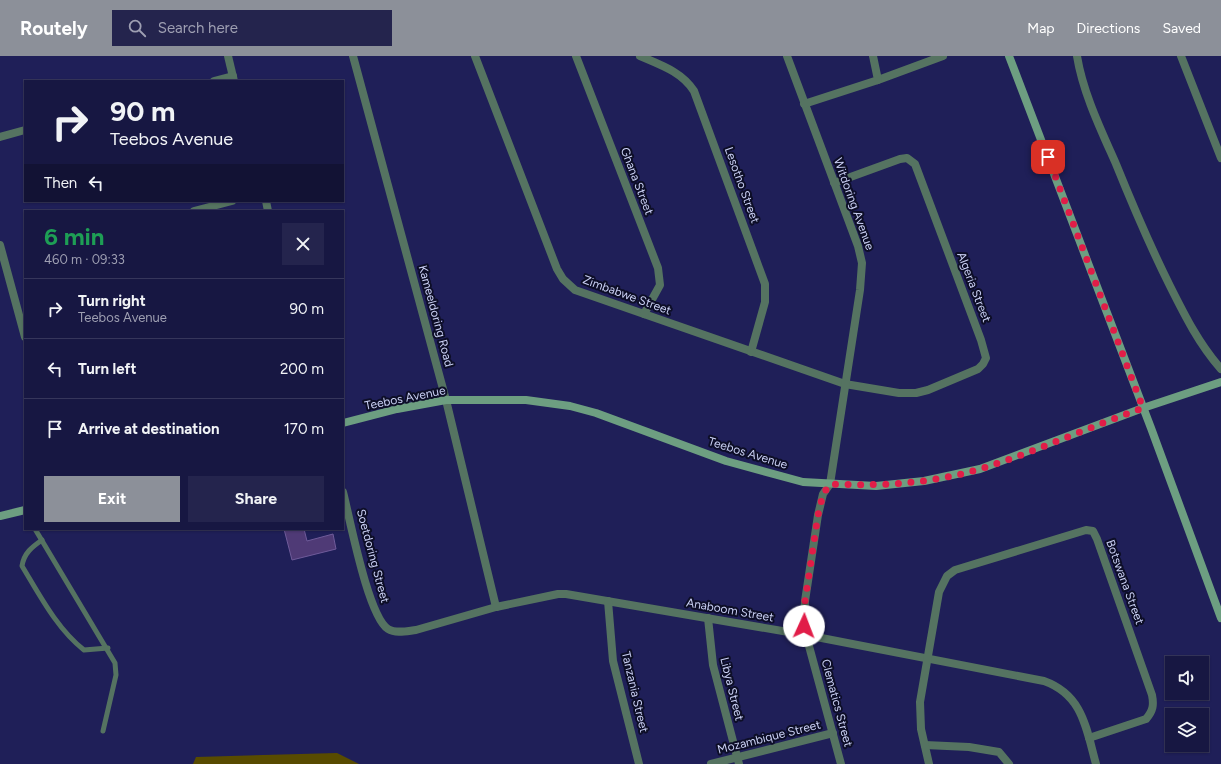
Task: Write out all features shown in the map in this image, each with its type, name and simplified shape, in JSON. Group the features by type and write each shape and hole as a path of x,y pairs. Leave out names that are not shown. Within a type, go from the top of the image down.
{"street":[{"path":"220,80 233,78 228,56"},
{"name":"Kameeldoring Road","path":"353,56 446,400 496,607"},
{"name":"Zimbabwe Street","path":"475,56 557,269 563,279 575,290 845,384"},
{"name":"Ghana Street","path":"576,56 659,272 660,285 644,314"},
{"name":"Lesotho Street","path":"640,56 678,74 688,82 694,92 765,284 765,302 751,352"},
{"name":"Witdoring Avenue","path":"787,56 858,246 862,262 860,290 830,484"},
{"path":"873,56 878,80"},
{"path":"804,104 878,80 943,56"},
{"path":"1009,56 1221,618"},
{"path":"1077,56 1082,79 1146,239 1187,320 1205,350 1221,369"},
{"path":"1181,56 1221,158"},
{"path":"0,137 24,130"},
{"name":"Algeria Street","path":"834,183 900,159 907,158 915,164 981,340 986,358 983,364 969,373 916,393 899,393 845,384"},
{"path":"198,210 228,202"},
{"path":"0,245 24,333"},
{"name":"Teebos Avenue","path":"344,423 397,409 446,400 526,400 570,406 596,412 726,460 803,482 876,486 916,482 951,476 986,466 1143,408 1221,382"},
{"name":"Clematics Street","path":"830,484 823,494 818,515 805,601 804,626 841,764"},
{"name":"Soetdoring Street","path":"344,496 372,604 383,624"},
{"path":"0,516 24,511"},
{"name":"Botswana Street","path":"929,660 940,592 947,576 955,570 1075,532 1086,530 1093,531 1150,688 1154,705 1151,714 1146,719 1089,738"},
{"name":"Anaboom Street","path":"383,624 395,631 406,632 496,607 558,594 608,601 806,635 929,660 1044,681 1056,685 1068,695 1078,708 1086,722 1096,764"},
{"name":"Tanzania Street","path":"608,601 613,660 639,764"},
{"name":"Libya Street","path":"708,618 713,665 738,761"},
{"path":"929,660 920,702 921,729 930,764"},
{"name":"Mozambique Street","path":"711,764 738,761 833,733"},
{"path":"925,745 969,747 999,752 1009,764"}],"lane":[{"path":"36,530 116,663 103,731"},
{"path":"42,540 32,547 23,560 22,566 28,576 62,626 79,646 84,650 108,648"}],"shaded area":[{"path":"337,753 359,764 193,764 196,757"}],"building":[{"path":"284,530 304,530 307,541 333,534 336,549 292,560"}],"route":[{"path":"804,626 805,601 820,504 823,494 830,484 876,486 902,484 951,476 980,469 1143,408 1048,157"}]}
